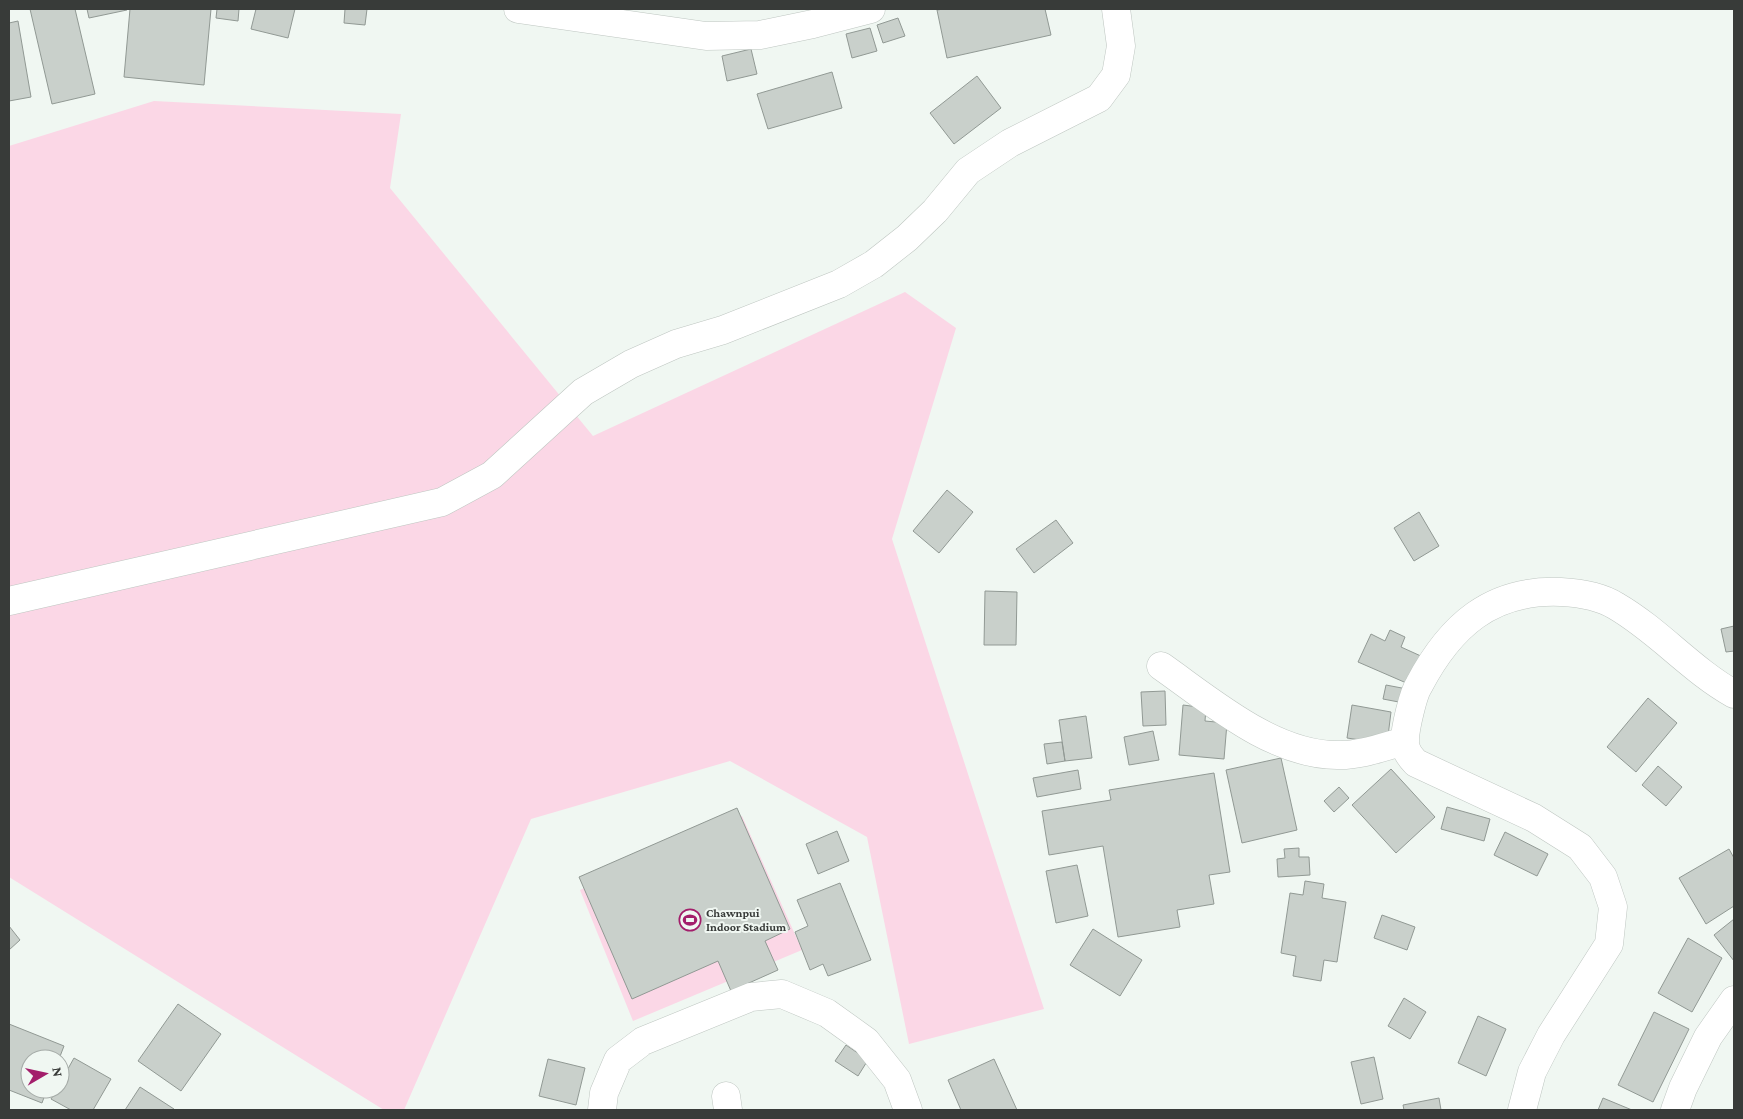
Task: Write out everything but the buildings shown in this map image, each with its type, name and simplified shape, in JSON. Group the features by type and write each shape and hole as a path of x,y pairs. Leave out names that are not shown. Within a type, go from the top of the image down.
{"street":[{"path":"518,9 706,36 760,35 871,9"},
{"path":"9,601 442,502 492,474 583,392 631,364 676,344 723,330 839,284 874,264 914,232 968,171 1010,143 1099,98 1116,75 1121,46 1116,9"},
{"path":"1522,1110 1532,1072 1551,1035 1609,944 1613,907 1603,877 1580,847 1534,818 1416,763 1408,755 1404,741 1418,687 1452,635 1477,614 1496,602 1518,595 1548,592 1572,593 1614,604 1734,694"},
{"path":"1160,666 1250,728 1304,751 1338,756 1404,741"},
{"path":"602,1110 604,1093 618,1060 643,1042 751,997 782,994 827,1013 866,1041 897,1080 908,1110"},
{"path":"1675,1110 1683,1088 1708,1037 1734,1000"}],"shaded area":[{"path":"154,101 401,114 390,188 593,436 905,292 956,328 892,539 1044,1009 909,1044 867,837 730,761 531,819 404,1110 384,1110 9,877 9,146"},
{"name":"Chawnpui Indoor Stadium","path":"742,816 802,950 633,1021 580,890"}],"place":[{"name":"Chawnpui Indoor Stadium","path":"690,920"}]}
